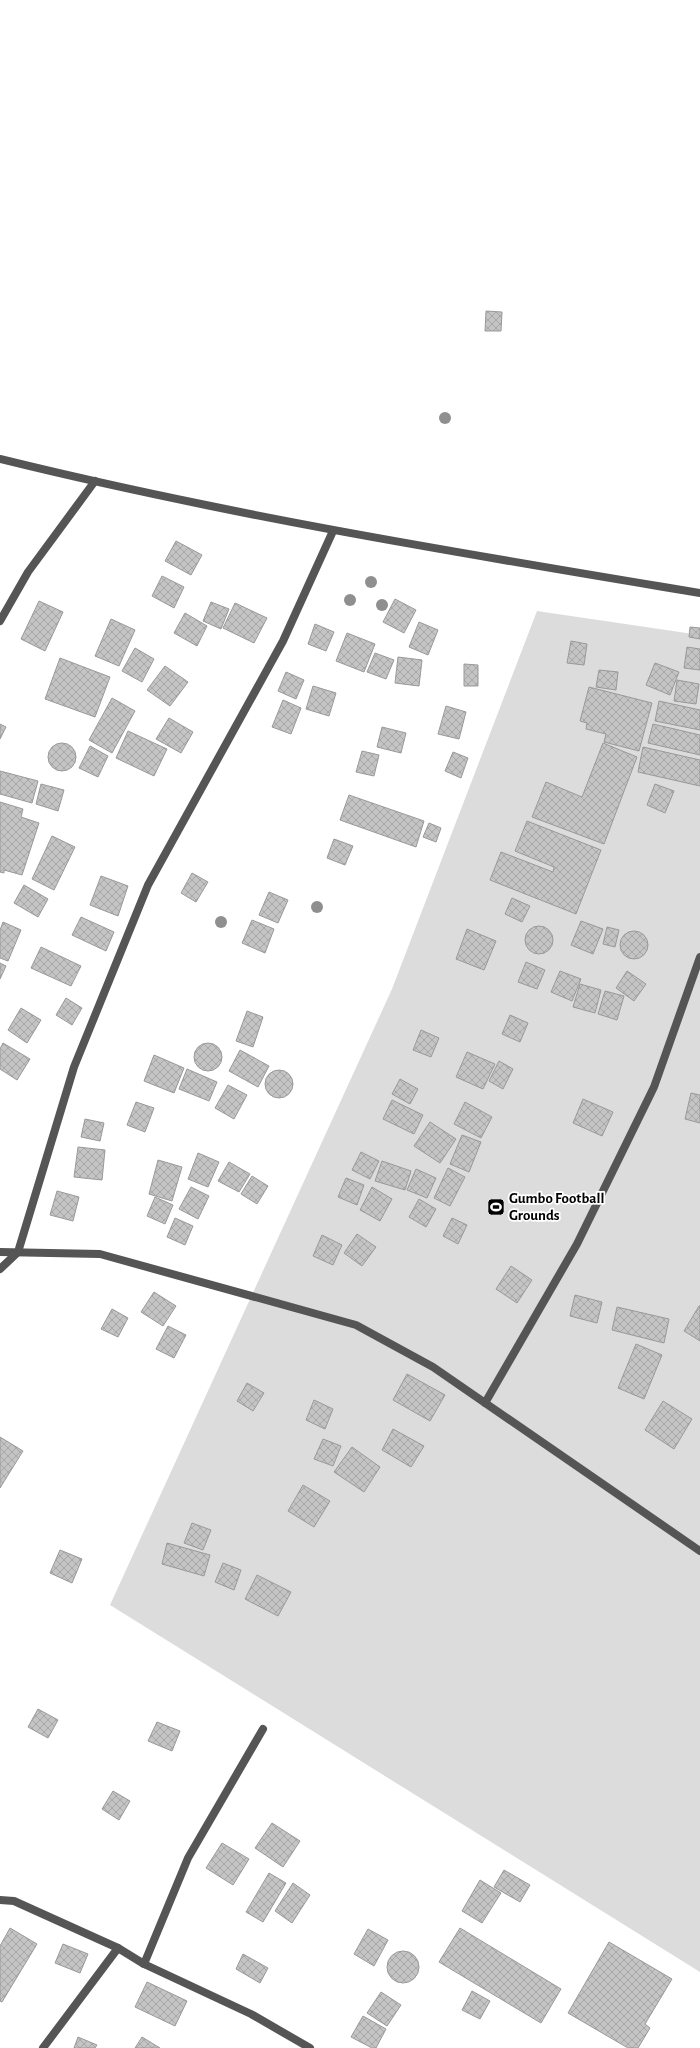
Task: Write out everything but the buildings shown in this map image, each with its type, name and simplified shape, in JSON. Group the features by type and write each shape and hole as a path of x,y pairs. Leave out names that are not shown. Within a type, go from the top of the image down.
{"street":[{"path":"0,459 95,481 333,531 700,593"},
{"path":"0,621 28,572 95,481"},
{"path":"0,1269 18,1252 74,1068 148,885 282,641 333,531"},
{"path":"485,1403 577,1244 654,1087 700,957"},
{"path":"0,1252 100,1254 356,1325 433,1367 700,1551"},
{"path":"144,1964 188,1858 263,1729"},
{"path":"0,1900 14,1901 118,1948 144,1964 251,2014 310,2048"},
{"path":"43,2048 118,1948"}],"shaded area":[{"name":"Gumbo Football Grounds","path":"537,611 700,635 700,1972 110,1605 392,989"}],"place":[{"name":"Gumbo Football Grounds","path":"496,1207"}]}
